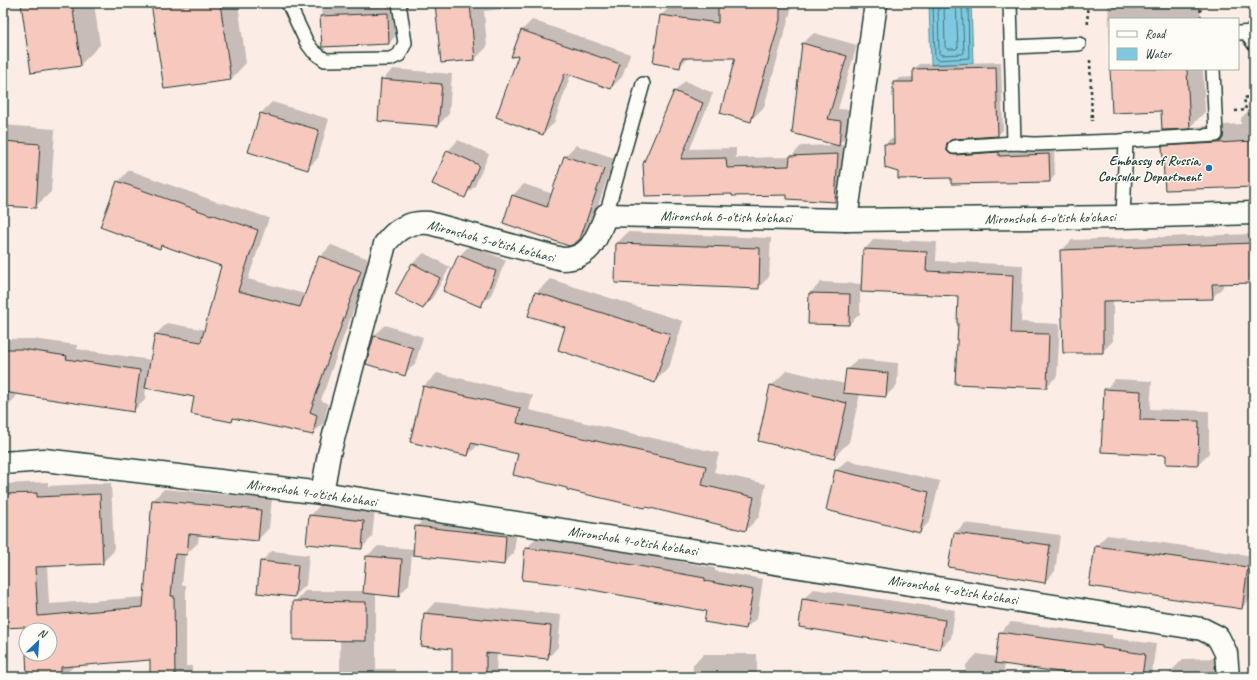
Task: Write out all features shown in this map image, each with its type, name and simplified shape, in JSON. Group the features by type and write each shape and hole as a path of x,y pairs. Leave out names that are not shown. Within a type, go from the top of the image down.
{"street":[{"path":"846,220 876,3"},
{"name":"Mironshoh 6-o'tish ko'chasi","path":"606,214 846,220 1123,217 1254,213"},
{"name":"Mironshoh 5-o'tish ko'chasi","path":"322,493 333,439 385,244 390,237 408,225 420,222 429,223 557,258 568,259 584,253 592,245 606,214"},
{"name":"Mironshoh 4-o'tish ko'chasi","path":"3,463 44,460 322,493 1202,629 1218,637 1226,653 1228,677"}],"lane":[{"path":"288,3 307,43 313,52 325,60 390,59 399,55 405,43 399,3"},
{"path":"1010,3 1014,143"},
{"path":"1246,33 1254,44"},
{"path":"1012,47 1079,44"},
{"path":"954,147 1014,143 1035,144 1216,135 1213,70"},
{"name":"Mironshoh 5-o'tish ko'chasi","path":"606,214 643,84"},
{"path":"1123,217 1126,140"}],"path":[{"path":"1087,3 1089,34"},
{"path":"1200,3 1201,18"},
{"path":"1090,58 1092,128"}],"water":[{"path":"929,3 971,3 973,63 931,65"}],"building":[{"path":"21,3 72,3 81,66 31,73"},
{"path":"151,3 220,3 231,80 164,89"},
{"path":"435,3 470,3 475,60 441,63"},
{"path":"718,5 780,5 780,20 751,122 720,113 735,58 682,58 680,68 653,63 660,15 718,23"},
{"path":"388,13 389,44 322,47 320,16"},
{"path":"521,30 620,64 611,89 565,73 543,135 496,117 518,56 511,57"},
{"path":"802,43 847,56 828,119 841,121 839,146 792,133"},
{"path":"996,67 998,136 953,139 947,143 947,151 950,154 955,155 999,152 999,156 1049,154 1050,182 951,184 951,178 898,179 898,172 885,168 884,144 894,144 893,82 913,82 913,69"},
{"path":"1110,70 1187,70 1190,129 1162,130 1161,111 1112,113"},
{"path":"381,79 442,84 438,126 378,121"},
{"path":"674,91 703,103 681,159 726,158 727,168 789,166 790,156 838,154 835,202 787,199 787,195 732,196 732,194 645,196 643,164"},
{"path":"260,113 319,130 308,170 248,152"},
{"path":"3,141 40,144 36,208 3,206"},
{"name":"Embassy of Russia, Consular Department","path":"1254,141 1254,187 1165,190 1162,146"},
{"path":"447,150 479,165 465,198 432,184"},
{"path":"564,156 604,169 580,239 569,246 503,223 512,195 547,207"},
{"path":"117,181 211,215 258,230 238,291 300,307 319,256 361,271 310,412 317,415 313,435 233,418 232,422 191,414 194,397 145,388 155,334 201,342 221,266 161,245 160,249 100,227"},
{"path":"616,243 760,248 759,289 615,283"},
{"path":"1254,243 1254,283 1212,284 1213,299 1103,301 1103,353 1063,353 1060,250"},
{"path":"863,249 927,252 926,271 1013,275 1011,333 1049,334 1047,388 955,384 958,296 861,292"},
{"path":"458,255 496,271 481,307 443,291"},
{"path":"412,263 440,278 423,309 395,294"},
{"path":"535,292 670,334 655,383 558,350 565,327 528,316"},
{"path":"809,293 850,294 849,325 808,324"},
{"path":"374,336 413,348 405,376 366,364"},
{"path":"3,349 22,349 67,356 66,359 140,370 134,412 3,392"},
{"path":"846,369 888,373 886,397 843,393"},
{"path":"770,385 847,403 834,459 758,441"},
{"path":"423,386 520,408 517,423 706,466 702,485 754,497 746,531 567,490 567,488 513,475 518,454 471,443 468,456 410,442"},
{"path":"1104,389 1141,391 1140,420 1199,421 1198,465 1166,464 1166,455 1101,452"},
{"path":"835,470 929,492 920,533 826,510"},
{"path":"37,493 37,497 100,494 103,564 35,567 38,616 143,607 152,500 261,510 258,541 189,534 187,555 175,554 171,596 174,596 175,677 150,677 150,660 61,667 61,677 27,677 26,662 58,662 58,622 18,622 18,627 3,628 3,494"},
{"path":"309,515 364,521 362,549 306,544"},
{"path":"415,526 506,536 504,565 413,555"},
{"path":"954,533 1050,545 1045,583 948,567"},
{"path":"1095,546 1248,567 1242,609 1089,586"},
{"path":"525,548 561,552 705,578 705,581 753,590 746,629 704,622 706,611 560,584 522,580"},
{"path":"366,556 402,559 399,597 363,593"},
{"path":"260,561 298,565 295,597 257,593"},
{"path":"802,599 945,620 940,650 799,627"},
{"path":"293,601 366,602 366,641 293,640"},
{"path":"424,613 551,626 548,659 486,653 486,677 452,677 452,649 421,646"},
{"path":"999,632 1102,646 1102,648 1145,654 1142,677 1095,677 995,663"}],"place":[{"name":"Embassy of Russia, Consular Department","path":"1209,168"}]}
